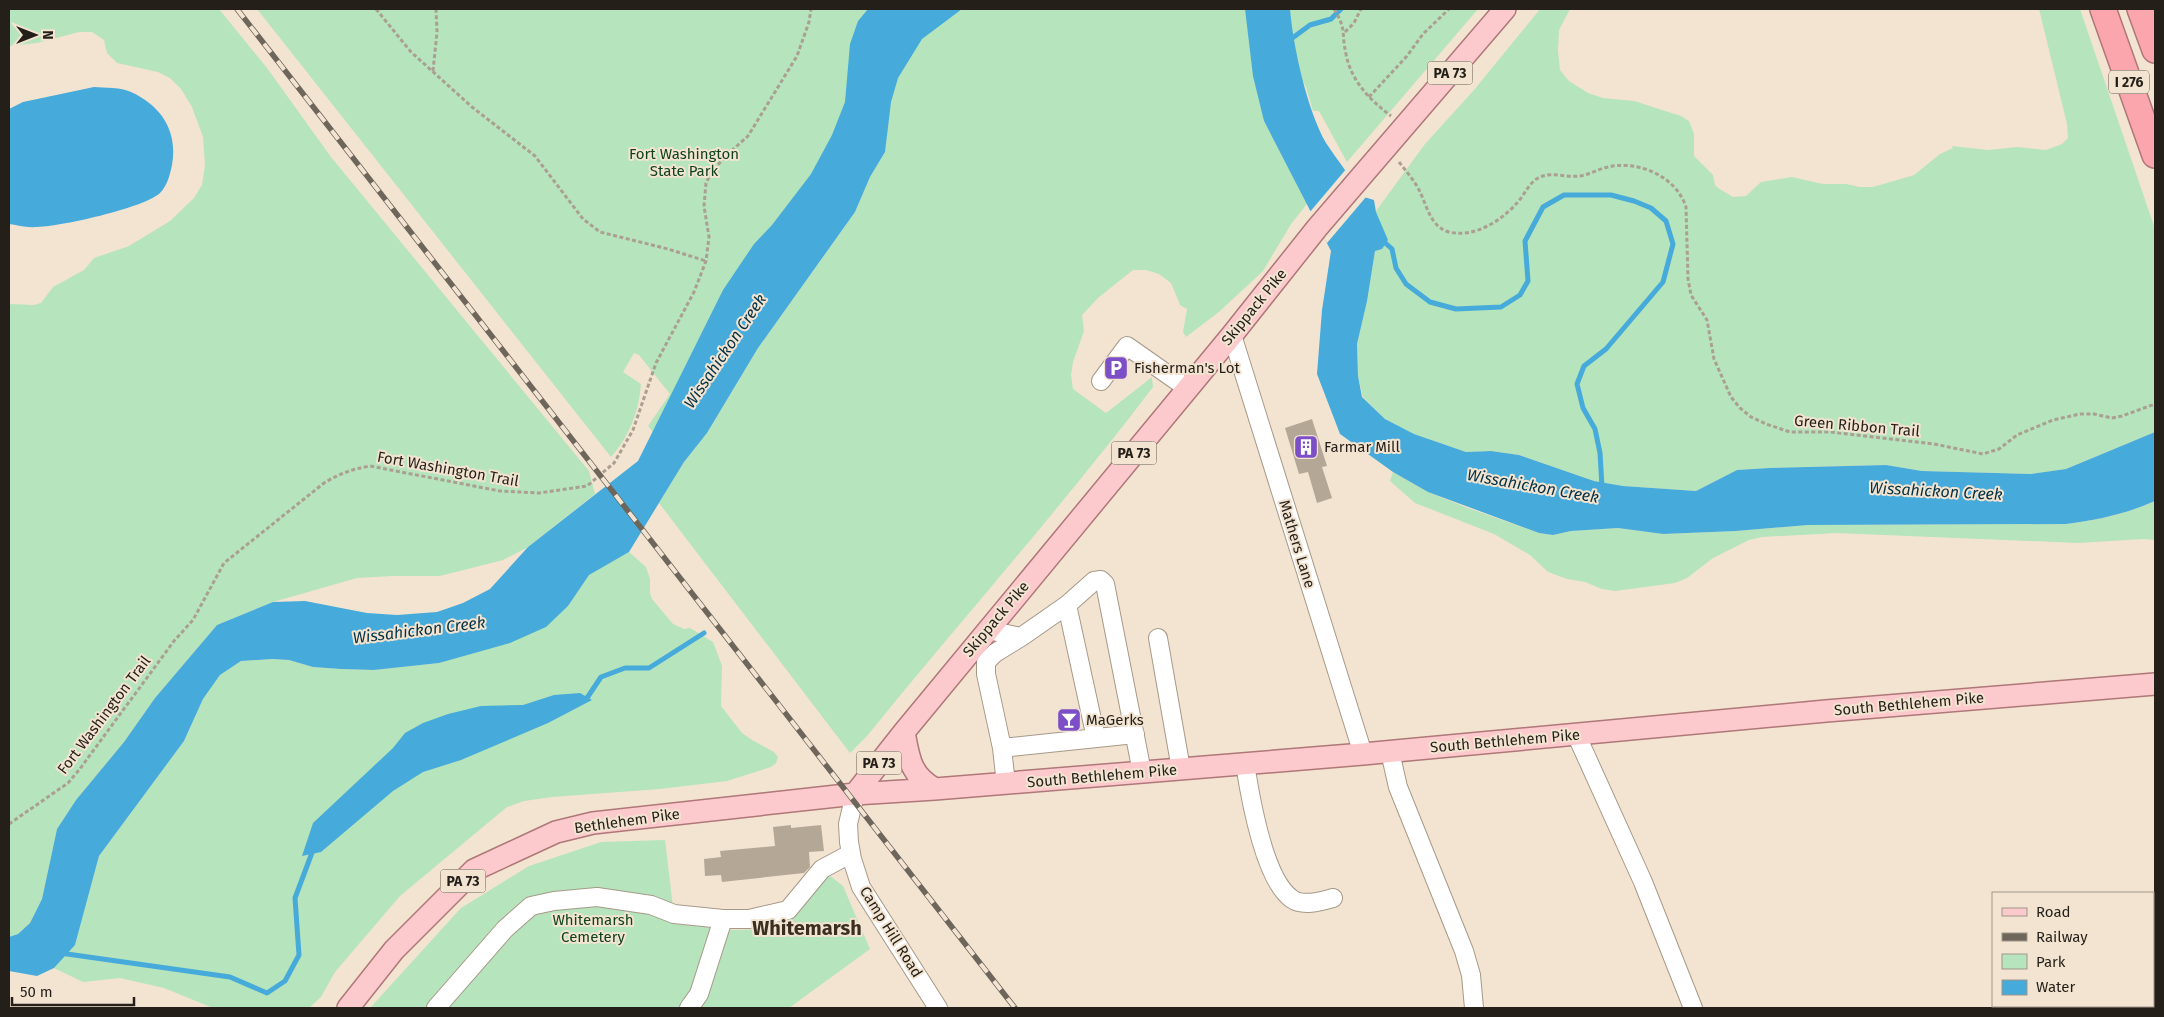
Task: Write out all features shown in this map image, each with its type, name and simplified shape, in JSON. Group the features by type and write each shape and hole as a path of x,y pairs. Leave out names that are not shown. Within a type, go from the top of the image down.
{"highway":[{"name":"I 276","path":"2103,9 2155,155"},
{"name":"I 276","path":"2140,9 2155,50"}],"main road":[{"name":"Skippack Pike","path":"855,794 1232,335 1317,228 1505,9"},
{"name":"South Bethlehem Pike","path":"855,794 935,790 1390,752 1826,711 2155,684"},
{"path":"904,732 909,759 914,772 922,782 935,790"},
{"name":"Bethlehem Pike","path":"348,1008 394,950 474,870 556,832 592,823 637,816 752,806 855,794"}],"street":[{"name":"Mathers Lane","path":"1232,335 1363,754"},
{"path":"1101,381 1127,346 1188,388"},
{"path":"1006,784 1002,748 986,674 986,662 995,653 1067,605 1094,581 1101,580 1105,584 1142,772"},
{"path":"1067,605 1096,738"},
{"path":"988,630 1021,637"},
{"path":"1158,638 1181,769"},
{"path":"1002,748 1135,734"},
{"path":"1576,734 1643,882 1693,1008"},
{"path":"1390,752 1398,787 1464,951 1471,975 1474,1008"},
{"path":"1245,764 1250,797 1264,851 1277,881 1292,899 1303,903 1333,898"},
{"name":"Camp Hill Road","path":"855,794 848,824 850,854 861,887 938,1008"},
{"path":"436,1008 504,929 530,906 554,901 597,897 650,905 674,914 723,920 749,919 788,910 822,869 850,854"},
{"path":"688,1008 699,994 723,920"}],"path":[{"path":"376,9 410,52 472,107 535,156 583,219 600,232 668,249 706,261"},
{"path":"433,72 437,32 436,9"},
{"name":"Fort Washington Trail","path":"9,824 62,787 79,770 174,641 194,620 224,562 324,483 339,474 354,468 370,466 464,485 522,493 540,493 587,486 614,463 626,444 640,414 656,363 694,292 706,261 709,237 704,206 706,183 712,171 728,153 748,136 777,85 797,56 811,9"},
{"path":"1334,9 1343,24 1346,55 1354,78 1369,97 1393,118"},
{"path":"1345,32 1354,23 1361,9"},
{"path":"1369,97 1407,56 1423,34 1449,9"},
{"name":"Green Ribbon Trail","path":"1398,162 1418,189 1434,223 1447,232 1459,233 1478,230 1496,221 1516,204 1532,184 1544,175 1585,176 1607,167 1629,166 1645,168 1661,176 1682,196 1686,207 1688,279 1691,295 1707,320 1714,359 1724,382 1732,397 1745,412 1766,424 1790,432 1831,432 1934,444 1983,454 1999,449 2017,435 2032,427 2060,418 2080,414 2094,414 2112,418 2155,404"}],"green space":[{"path":"9,9 219,9 267,68 331,157 589,471 595,494 528,547 503,560 440,576 357,578 273,602 217,625 155,698 124,742 76,800 57,829 42,899 30,923 18,934 9,937 9,304 34,305 41,303 53,287 84,270 94,258 129,246 170,221 194,198 202,185 205,165 203,137 192,107 181,89 170,78 158,72 117,63 107,53 104,40 92,32 79,32 37,43 9,46"},
{"name":"Fort Washington State Park","path":"257,9 1245,9 1264,121 1307,204 1291,224 1263,271 1220,311 1186,337 1183,332 1187,309 1180,305 1171,283 1159,274 1146,270 1133,270 1098,298 1082,315 1084,331 1073,362 1071,375 1073,389 1106,413 1152,377 1153,387 1048,519 867,736 850,753 659,503 684,462 707,433 758,348 855,212 870,177 885,152 674,458 648,426 670,394 639,355 634,353 623,372 641,384 638,404 628,432 611,457"},
{"path":"1263,9 1478,9 1347,162 1319,111 1313,111 1306,87"},
{"path":"1540,9 1570,9 1559,30 1558,51 1560,70 1569,81 1588,93 1603,98 1634,101 1681,116 1689,121 1694,134 1694,156 1713,175 1715,185 1733,197 1746,196 1761,182 1792,177 1823,184 1873,187 1914,175 1940,154 1953,148 1952,146 1988,150 2017,147 2046,150 2062,144 2068,138 2067,124 2039,9 2080,9 2155,229 2155,432 2066,469 2031,474 1922,471 1886,465 1769,468 1737,470 1696,491 1623,486 1594,481 1519,455 1491,451 1466,452 1414,434 1385,419 1363,397 1358,376 1357,344 1375,251 1376,211 1425,144 1474,90"},
{"path":"1393,472 1428,492 1468,508 1539,533 1553,535 1571,531 1618,528 1663,534 1736,531 1808,525 2066,524 2111,516 2155,501 2155,540 2078,543 1836,533 1762,537 1749,540 1713,558 1687,578 1675,583 1615,591 1602,589 1585,582 1567,579 1548,572 1530,555 1494,534 1415,503 1390,481"},
{"path":"629,552 646,567 650,579 652,599 673,624 684,629 690,628 713,642 722,666 721,706 742,733 774,752 778,757 776,763 771,767 727,781 660,789 552,797 524,801 507,807 400,896 335,972 321,997 309,1008 213,1008 164,988 120,978 83,982 54,968 75,945 99,856 184,741 203,699 220,675 241,661 272,659 289,660 313,667 374,670 439,663 568,606 588,575"},
{"name":"Whitemarsh Cemetery","path":"665,840 675,924 732,930 779,929 829,875 843,886 870,949 789,1008 370,1008 461,908 529,866 601,842"}],"water":[{"name":"Wissahickon Creek","path":"868,9 962,9 922,39 898,78 891,102 885,152 870,177 855,212 758,348 707,433 684,462 629,552 589,575 568,606 546,627 510,643 439,663 374,670 313,667 289,660 272,659 241,661 220,675 203,699 184,741 99,856 75,945 54,968 37,976 9,971 9,937 18,934 30,923 42,899 57,829 76,800 124,742 155,698 217,625 273,602 305,601 367,613 397,615 437,612 463,603 490,589 528,547 638,461 723,290 754,244 772,225 811,174 832,135 845,102 850,44 858,21"},
{"name":"Wissahickon Creek","path":"1245,9 1290,9 1294,41 1302,78 1319,129 1326,143 1364,197 1374,200 1376,212 1388,240 1382,249 1375,251 1367,301 1357,344 1358,376 1362,397 1385,419 1414,434 1466,452 1491,451 1519,455 1594,481 1623,486 1696,491 1737,470 1769,468 1886,465 1922,471 2031,474 2066,469 2155,432 2155,501 2111,516 2066,524 1808,525 1736,531 1663,534 1618,528 1571,531 1553,535 1539,533 1428,492 1393,472 1340,434 1317,374 1322,310 1331,251 1264,121 1253,76"},
{"path":"94,87 127,90 151,105 165,121 170,131 173,153 172,165 165,187 151,199 100,216 47,226 29,227 9,224 9,109 23,102"},
{"path":"580,693 592,700 548,723 461,760 423,772 393,791 321,852 302,856 313,823 393,748 405,733 423,723 448,714 481,706 523,705 554,695"}],"pier":[{"path":"1347,168 1366,197 1327,243 1309,213"}],"building":[{"name":"Farmar Mill","path":"1312,419 1327,466 1322,467 1332,498 1317,503 1308,472 1299,474 1285,428"},
{"path":"791,825 791,828 821,825 824,851 809,852 810,867 804,873 722,882 721,875 705,876 704,859 721,857 720,851 775,846 773,827"}],"waterway":[{"path":"1287,42 1310,25 1331,19 1341,9"},
{"name":"Wissahickon Creek","path":"1382,240 1392,249 1396,268 1406,284 1430,302 1456,309 1501,307 1520,295 1528,281 1525,241 1543,207 1564,195 1611,195 1651,208 1666,221 1673,244 1663,282 1606,349 1584,366 1577,384 1583,408 1595,429 1600,453 1602,487"},
{"path":"582,699 587,698 601,677 625,668 649,668 704,633"},
{"path":"60,953 230,977 267,993 285,981 299,955 295,898 313,850"}],"railway":[{"path":"237,9 1015,1008"}],"place":[{"name":"Fisherman's Lot","path":"1116,368"},
{"name":"Farmar Mill","path":"1306,447"},
{"name":"MaGerks","path":"1069,720"}],"district":[{"name":"Whitemarsh","path":"807,928"}]}
